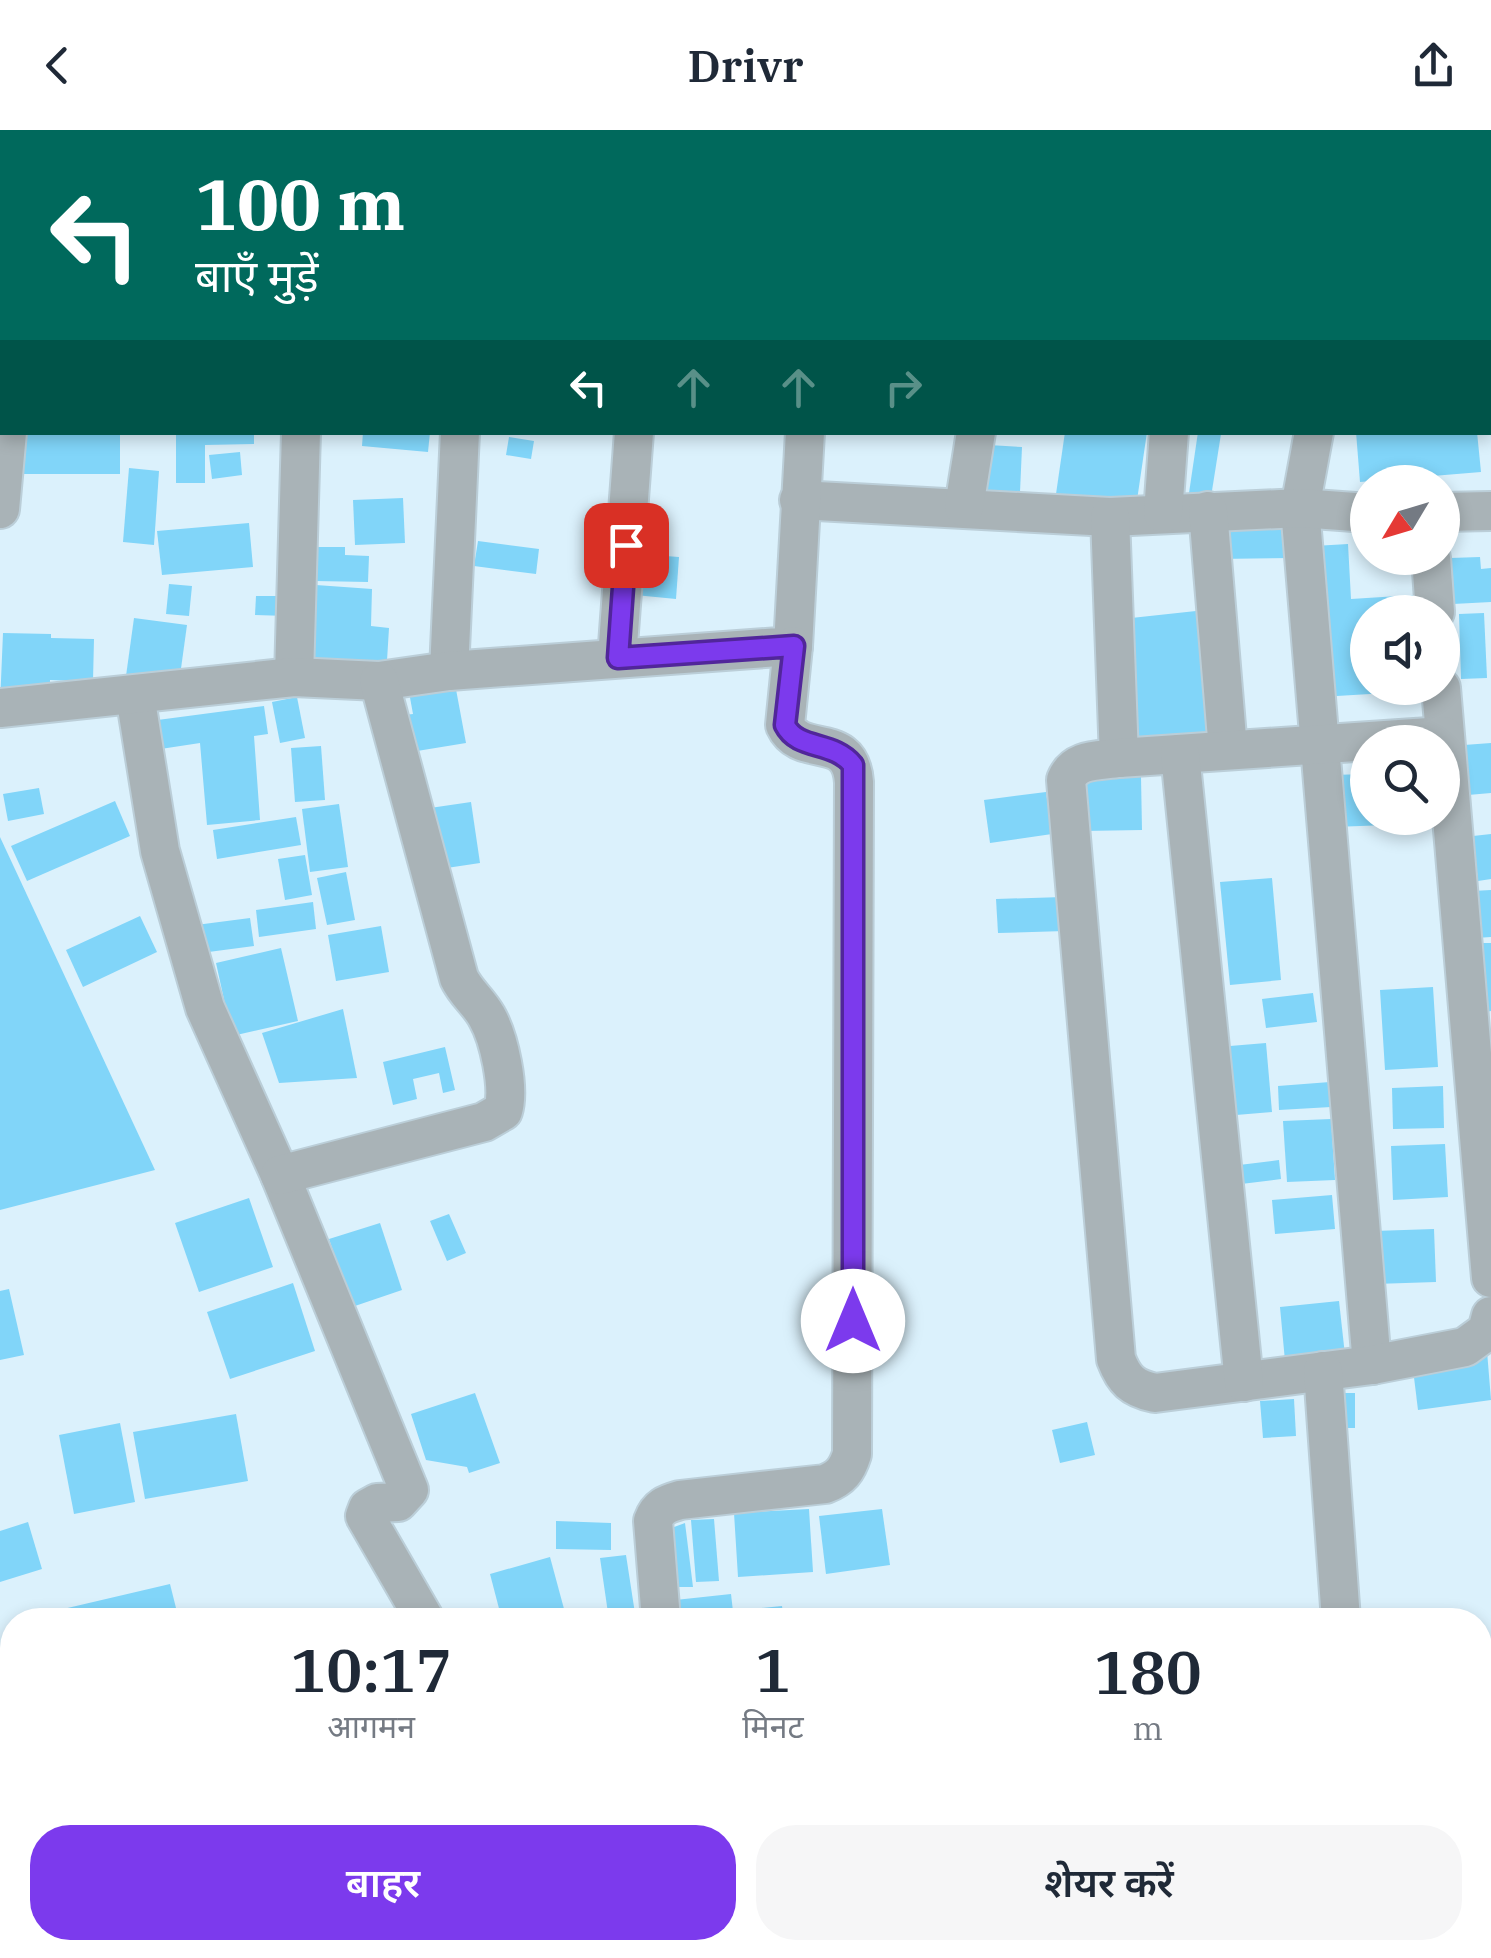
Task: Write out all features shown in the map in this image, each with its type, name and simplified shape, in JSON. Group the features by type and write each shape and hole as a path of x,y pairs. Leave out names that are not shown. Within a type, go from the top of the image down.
{"street":[{"path":"0,508 7,435"},
{"path":"294,677 301,435"},
{"path":"448,670 460,435"},
{"path":"618,658 634,435"},
{"path":"660,1608 653,1522 657,1511 680,1500 825,1484 838,1479 848,1468 852,1454 853,765 831,748 798,740 785,725 794,646 805,435"},
{"path":"964,507 976,435"},
{"path":"1163,513 1169,435"},
{"path":"1313,435 1300,508 1372,1365"},
{"path":"799,500 1110,517 1300,508 1350,512"},
{"path":"1208,512 1228,750"},
{"path":"1460,512 1491,512"},
{"path":"1110,517 1119,758"},
{"path":"0,708 294,677 379,681 448,670 794,646"},
{"path":"280,1176 484,1122 503,1111 506,1099 506,1083 489,1019 459,978 379,681"},
{"path":"135,695 160,851 205,1008 280,1176 409,1490 398,1502 377,1502 365,1516 418,1608"},
{"path":"1350,742 1119,758 1074,766 1066,780 1116,1359 1124,1379 1138,1390 1154,1393 1372,1365 1465,1347 1487,1331 1491,1316"},
{"path":"1180,754 1244,1382"},
{"path":"1453,835 1491,1278"},
{"path":"1323,1372 1341,1608"}],"building":[{"path":"18,435 120,435 120,474 17,474"},
{"path":"176,435 254,435 254,444 205,445 205,483 176,483"},
{"path":"363,435 430,435 428,452 362,446"},
{"path":"1065,435 1147,435 1136,507 1056,494"},
{"path":"1198,435 1221,435 1211,497 1189,493"},
{"path":"1356,435 1477,435 1481,472 1460,474 1460,465 1359,465"},
{"path":"509,437 534,441 531,459 506,455"},
{"path":"989,445 1022,447 1020,492 987,490"},
{"path":"240,452 242,475 212,479 209,455"},
{"path":"129,468 159,471 154,545 123,542"},
{"path":"403,498 405,543 355,545 353,500"},
{"path":"1292,520 1292,558 1217,559 1216,521"},
{"path":"249,523 253,567 162,575 157,531"},
{"path":"478,541 539,549 536,574 474,566"},
{"path":"1348,544 1350,695 1320,697 1314,546"},
{"path":"316,547 345,547 345,555 369,556 368,582 315,581"},
{"path":"638,554 679,557 676,599 635,595"},
{"path":"1480,557 1481,569 1491,568 1491,602 1460,604 1460,595 1452,595 1451,575 1460,575 1460,558"},
{"path":"169,584 192,586 189,616 166,614"},
{"path":"316,585 372,589 371,626 389,628 386,677 311,672"},
{"path":"256,596 287,596 287,616 255,615"},
{"path":"1196,611 1210,741 1136,748 1122,619"},
{"path":"1484,613 1487,678 1461,679 1460,614"},
{"path":"134,618 187,625 179,683 126,676"},
{"path":"3,633 94,639 93,681 72,692 73,681 50,680 50,698 0,704"},
{"path":"455,684 466,743 411,752 404,715 413,714 409,692"},
{"path":"297,697 305,738 280,743 272,702"},
{"path":"264,706 268,734 254,736 260,820 207,825 200,743 154,750 150,721"},
{"path":"1491,743 1491,793 1468,795 1464,745"},
{"path":"321,746 325,800 295,802 291,748"},
{"path":"1350,774 1350,826 1333,827 1331,775"},
{"path":"1141,777 1142,830 1083,831 1082,778"},
{"path":"39,788 44,814 8,821 3,794"},
{"path":"1046,792 1052,834 990,843 984,800"},
{"path":"115,801 130,836 27,881 11,846"},
{"path":"471,802 480,863 440,869 430,808"},
{"path":"339,804 348,867 310,872 302,809"},
{"path":"296,817 301,845 217,859 213,830"},
{"path":"1491,834 1491,879 1478,881 1473,836"},
{"path":"0,837 155,1170 0,1210"},
{"path":"305,855 312,895 285,900 278,859"},
{"path":"346,872 355,920 327,925 317,878"},
{"path":"1272,878 1281,980 1230,985 1220,882"},
{"path":"1491,890 1491,937 1476,938 1473,891"},
{"path":"1063,897 1065,931 998,933 996,899"},
{"path":"313,902 316,929 259,937 256,910"},
{"path":"140,916 157,952 83,987 66,950"},
{"path":"250,918 254,946 201,953 196,925"},
{"path":"381,926 389,972 336,981 328,935"},
{"path":"1480,943 1491,943 1491,1011 1485,1012"},
{"path":"281,948 298,1021 232,1036 216,963"},
{"path":"1433,987 1438,1067 1385,1070 1380,990"},
{"path":"1313,993 1317,1022 1266,1028 1262,999"},
{"path":"343,1009 357,1078 279,1083 262,1033"},
{"path":"1266,1043 1272,1112 1236,1115 1230,1046"},
{"path":"445,1047 455,1090 443,1093 439,1073 413,1079 417,1099 393,1105 383,1062"},
{"path":"1330,1082 1331,1107 1279,1110 1278,1086"},
{"path":"1443,1086 1444,1128 1393,1129 1392,1088"},
{"path":"1331,1119 1335,1180 1287,1182 1283,1121"},
{"path":"1445,1144 1448,1197 1393,1200 1391,1146"},
{"path":"1279,1160 1281,1179 1233,1185 1231,1166"},
{"path":"1332,1195 1335,1229 1275,1234 1272,1200"},
{"path":"249,1198 273,1267 199,1292 175,1223"},
{"path":"449,1214 466,1253 447,1261 430,1221"},
{"path":"380,1223 402,1290 352,1307 329,1239"},
{"path":"1434,1229 1436,1282 1375,1284 1374,1231"},
{"path":"293,1283 315,1351 230,1379 207,1312"},
{"path":"9,1289 24,1355 0,1360 0,1291"},
{"path":"1339,1301 1345,1355 1285,1361 1280,1307"},
{"path":"1487,1351 1491,1400 1418,1410 1412,1361"},
{"path":"475,1393 500,1463 469,1473 467,1467 426,1460 411,1414"},
{"path":"1329,1393 1355,1393 1355,1428 1329,1428"},
{"path":"1294,1399 1296,1436 1263,1438 1260,1401"},
{"path":"236,1414 248,1481 145,1499 133,1432"},
{"path":"1087,1422 1095,1455 1060,1463 1052,1430"},
{"path":"120,1423 135,1502 74,1514 59,1435"},
{"path":"809,1509 813,1572 738,1577 734,1513"},
{"path":"882,1509 890,1565 826,1574 819,1516"},
{"path":"714,1519 719,1581 696,1582 691,1520"},
{"path":"556,1521 611,1523 611,1550 556,1549"},
{"path":"28,1522 42,1569 0,1582 0,1531"},
{"path":"685,1523 693,1587 672,1587 666,1530"},
{"path":"626,1555 634,1608 607,1608 600,1558"},
{"path":"550,1557 564,1608 499,1608 490,1574"},
{"path":"170,1584 176,1608 68,1608"},
{"path":"731,1594 733,1608 667,1608 666,1601"}],"route":[{"path":"626,545 618,658 794,646 785,725 798,740 831,748 853,765 853,1321"}]}
